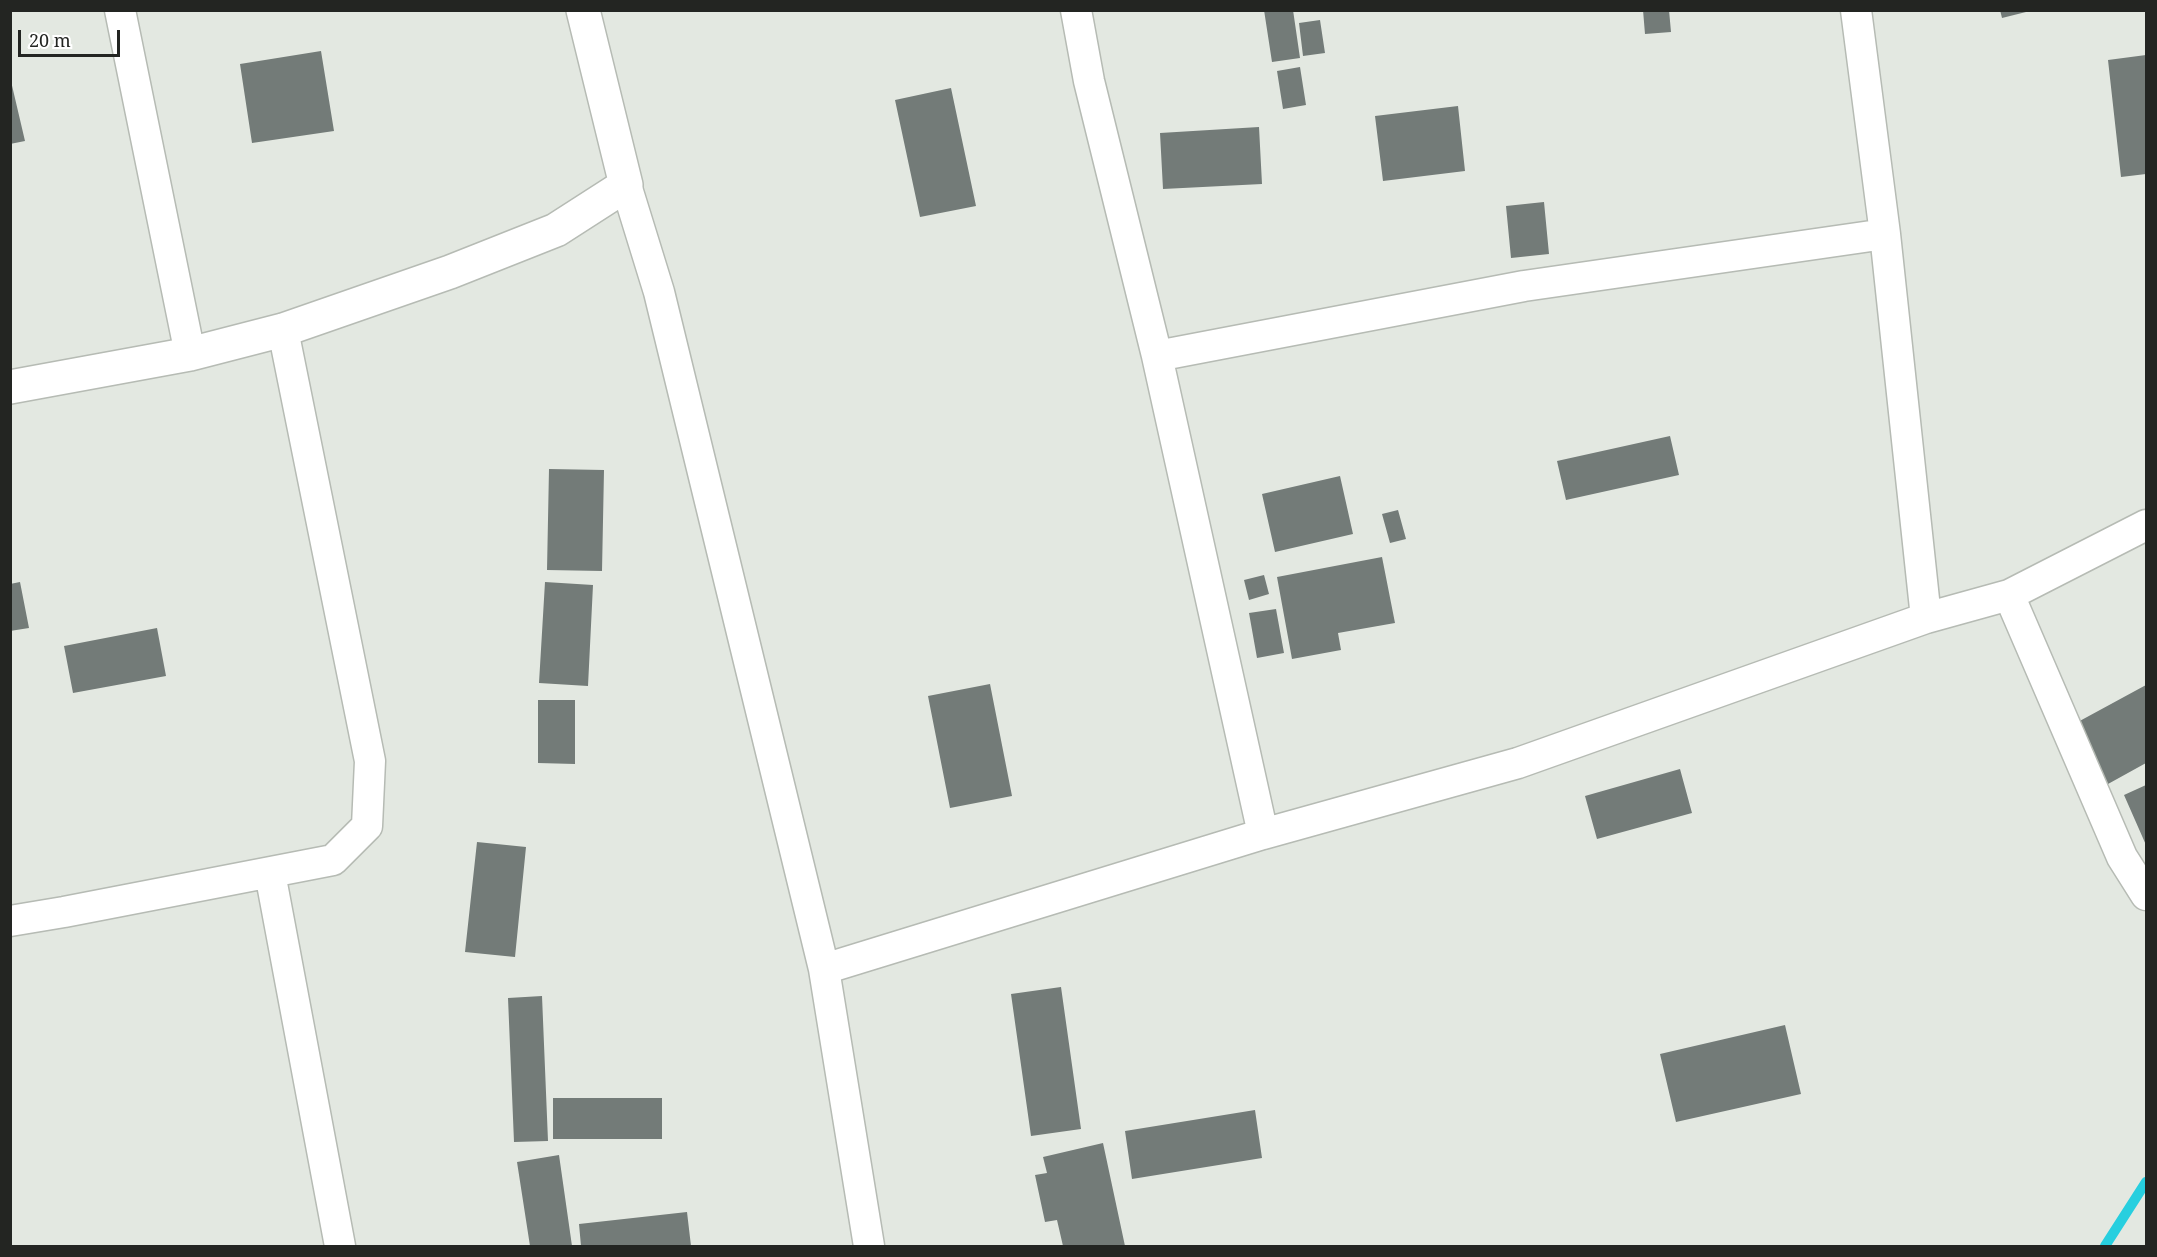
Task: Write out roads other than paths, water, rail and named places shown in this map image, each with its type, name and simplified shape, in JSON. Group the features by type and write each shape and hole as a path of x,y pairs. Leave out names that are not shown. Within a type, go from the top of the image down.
{"street":[{"path":"120,10 190,354"},
{"path":"583,10 626,185 659,292 824,969 869,1246"},
{"path":"1076,10 1089,81 1157,356 1263,834"},
{"path":"1856,10 1885,234 1926,618"},
{"path":"10,387 190,354 283,330 450,272 556,230 626,185"},
{"path":"1157,356 1524,286 1885,234"},
{"path":"10,921 333,860 367,826 370,761 283,330"},
{"path":"824,969 1263,834 1518,763 1926,618 2009,595 2146,525"},
{"path":"2009,595 2122,856 2146,895"},
{"path":"270,873 340,1246"}],"waterway":[{"path":"2105,1246 2146,1182"}]}
